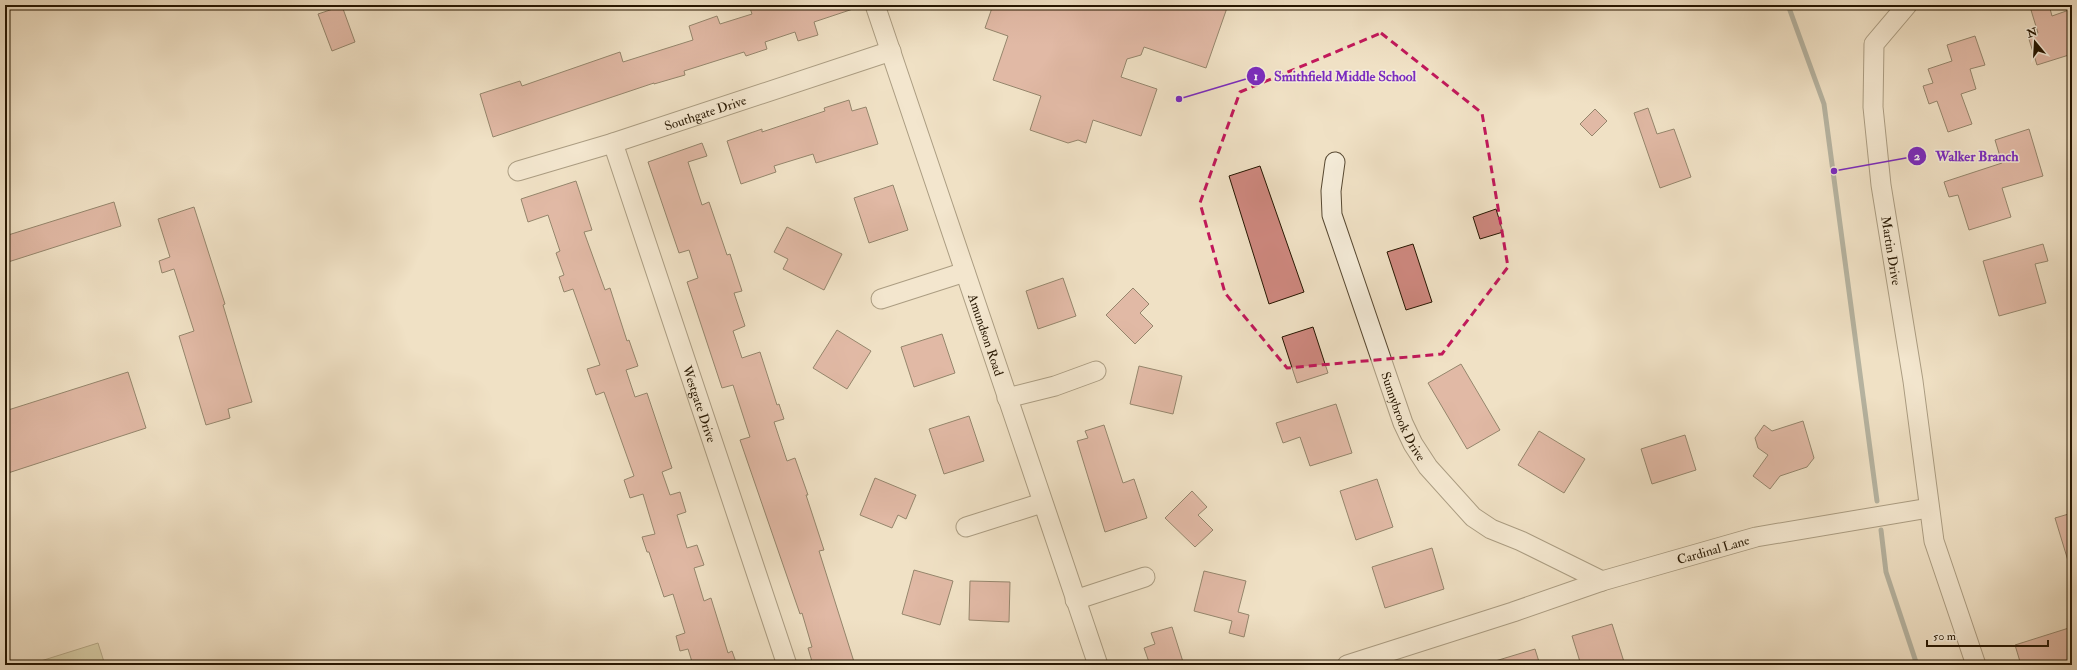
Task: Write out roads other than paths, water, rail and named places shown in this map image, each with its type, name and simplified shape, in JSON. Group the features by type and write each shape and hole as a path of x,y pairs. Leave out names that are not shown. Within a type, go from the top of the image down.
{"street":[{"name":"Amundson Road","path":"875,5 1098,665"},
{"name":"Martin Drive","path":"1907,5 1874,44 1873,107 1881,185 1913,381 1928,508"},
{"name":"Southgate Drive","path":"518,171 613,143 891,52"},
{"name":"Westgate Drive","path":"613,143 787,665"},
{"name":"Sunnybrook Drive","path":"1335,162 1331,192 1332,215 1403,423 1413,444 1428,467 1473,517 1491,529 1521,541 1602,581"},
{"path":"881,299 965,272"},
{"path":"1007,398 1055,386 1096,371"},
{"path":"966,527 1042,503"},
{"name":"Cardinal Lane","path":"1347,665 1513,612 1602,581 1774,533 1928,508"},
{"path":"1928,508 1934,541 1976,665"},
{"path":"1075,600 1145,577"}],"waterway":[{"path":"1788,5 1824,104 1877,501"},
{"path":"1881,530 1886,572 1917,665"}],"place":[{"name":"Smithfield Middle School","path":"1179,99"},
{"name":"Walker Branch","path":"1834,171"}]}
